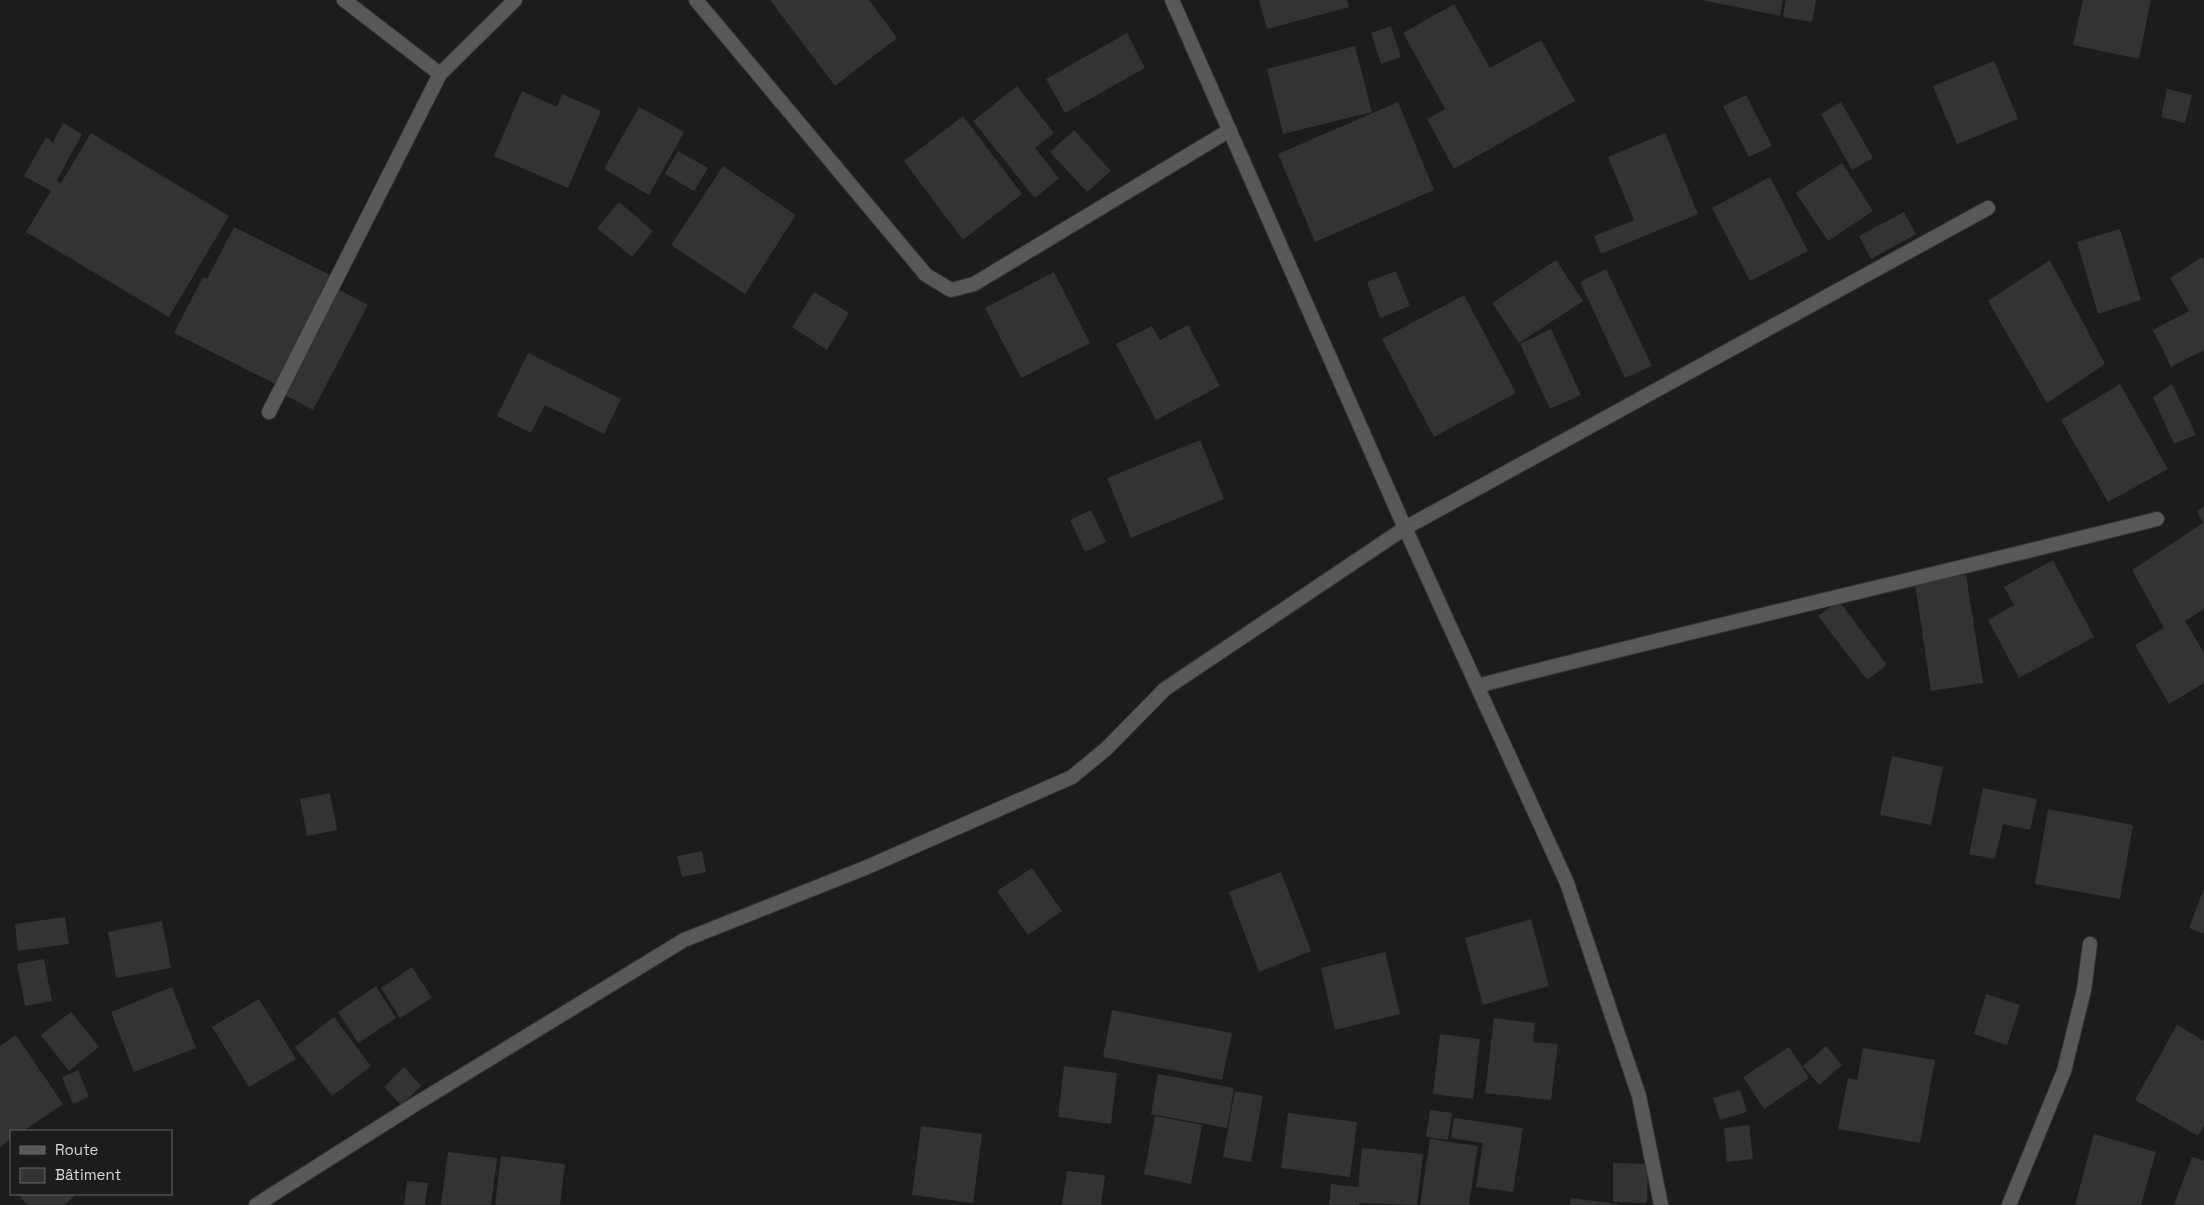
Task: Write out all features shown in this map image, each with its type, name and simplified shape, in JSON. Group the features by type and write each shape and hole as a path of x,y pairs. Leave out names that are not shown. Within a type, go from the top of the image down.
{"street":[{"path":"344,0 440,74"},
{"path":"269,412 440,74 514,0"},
{"path":"696,0 926,275 951,290 974,284 1230,130"},
{"path":"1172,0 1404,528 1567,883 1639,1096 1661,1205"},
{"path":"256,1205 414,1105 684,940 865,868 1072,777 1106,749 1165,689 1404,528 1988,208"},
{"path":"1477,686 1636,644 1831,600 2158,519"},
{"path":"2009,1205 2064,1071 2084,990 2090,944"}],"building":[{"path":"770,0 869,0 897,38 835,86"},
{"path":"1259,0 1347,0 1349,7 1267,29"},
{"path":"1702,0 1783,0 1780,16"},
{"path":"1786,0 1816,0 1812,22 1783,17"},
{"path":"2083,0 2151,0 2139,59 2073,45"},
{"path":"1454,4 1490,68 1541,40 1575,101 1454,169 1427,119 1445,109 1403,33"},
{"path":"1391,26 1401,57 1381,64 1371,33"},
{"path":"1127,33 1145,68 1065,113 1046,79"},
{"path":"1355,46 1372,112 1283,134 1267,69"},
{"path":"1994,61 2018,119 1957,144 1933,86"},
{"path":"1017,86 1054,133 1035,148 1059,178 1035,198 973,121"},
{"path":"2167,89 2192,95 2185,123 2161,117"},
{"path":"522,91 557,107 562,94 601,111 568,188 494,156"},
{"path":"1746,95 1772,146 1749,157 1723,106"},
{"path":"1398,102 1434,190 1315,242 1278,154"},
{"path":"1841,102 1873,158 1852,170 1821,114"},
{"path":"639,107 684,132 649,195 604,169"},
{"path":"963,116 1022,194 963,240 904,161"},
{"path":"63,123 82,134 57,180 61,183 91,133 229,216 169,317 26,232 51,191 24,176 46,137 53,142"},
{"path":"1074,130 1111,171 1087,192 1050,152"},
{"path":"1665,133 1698,214 1601,254 1594,236 1634,220 1608,157"},
{"path":"678,151 708,168 694,191 665,174"},
{"path":"1842,163 1873,211 1828,241 1796,193"},
{"path":"723,166 796,215 745,294 671,245"},
{"path":"1770,177 1808,251 1750,281 1712,208"},
{"path":"619,202 653,231 632,257 597,228"},
{"path":"1904,212 1916,234 1871,259 1859,236"},
{"path":"234,227 338,279 283,388 174,333 203,277 207,279"},
{"path":"2120,229 2141,300 2098,314 2077,242"},
{"path":"2202,257 2204,260 2204,350 2171,367 2153,330 2189,311 2170,278"},
{"path":"1556,260 1583,301 1519,343 1492,303"},
{"path":"2050,260 2105,364 2047,403 1988,301"},
{"path":"1606,269 1652,366 1625,378 1580,282"},
{"path":"1396,271 1410,306 1380,318 1367,282"},
{"path":"1054,272 1090,343 1021,378 985,308"},
{"path":"338,289 368,305 313,410 283,394"},
{"path":"814,292 849,313 827,350 792,327"},
{"path":"1464,295 1516,393 1434,437 1382,339"},
{"path":"1188,325 1220,386 1156,420 1116,344 1152,326 1160,340"},
{"path":"1551,329 1581,395 1550,409 1520,344"},
{"path":"528,353 621,399 604,434 545,405 531,433 497,416"},
{"path":"2120,384 2168,469 2108,502 2061,420"},
{"path":"2172,384 2196,435 2174,444 2153,397"},
{"path":"1200,440 1224,499 1131,538 1107,478"},
{"path":"2204,507 2204,609 2185,621 2204,653 2204,683 2169,704 2135,645 2164,628 2132,570 2203,523 2197,511"},
{"path":"1091,510 1106,542 1085,552 1070,520"},
{"path":"2053,560 2094,637 2019,678 1988,620 2014,605 2004,587"},
{"path":"1966,575 1983,683 1931,691 1915,583"},
{"path":"1839,601 1887,665 1867,680 1818,616"},
{"path":"1892,756 1943,767 1931,825 1880,815"},
{"path":"1983,788 2037,799 2030,830 2003,824 1995,859 1969,854"},
{"path":"330,793 337,830 307,836 300,799"},
{"path":"2048,809 2133,825 2120,899 2035,884"},
{"path":"702,851 706,872 682,877 677,856"},
{"path":"1032,868 1062,911 1028,935 997,891"},
{"path":"1281,872 1311,951 1259,972 1229,892"},
{"path":"2204,888 2204,934 2189,928"},
{"path":"65,917 69,944 18,951 15,924"},
{"path":"1531,919 1549,986 1483,1005 1465,938"},
{"path":"162,921 171,968 116,978 108,932"},
{"path":"1385,952 1400,1014 1335,1030 1321,968"},
{"path":"44,959 52,1001 25,1006 17,964"},
{"path":"412,967 432,998 400,1018 381,988"},
{"path":"376,986 396,1018 358,1043 338,1012"},
{"path":"172,987 196,1048 134,1072 111,1012"},
{"path":"1986,994 2020,1005 2007,1045 1974,1034"},
{"path":"259,999 296,1059 249,1087 212,1027"},
{"path":"1112,1010 1232,1033 1222,1080 1103,1057"},
{"path":"71,1012 99,1047 69,1071 41,1035"},
{"path":"334,1017 371,1066 332,1096 295,1047"},
{"path":"1494,1018 1535,1023 1533,1042 1558,1044 1551,1100 1485,1093"},
{"path":"2177,1025 2204,1041 2204,1125 2198,1136 2135,1100"},
{"path":"1440,1034 1480,1039 1473,1099 1433,1094"},
{"path":"16,1035 63,1104 24,1130 10,1130 10,1140 0,1147 0,1046"},
{"path":"1826,1046 1842,1065 1819,1085 1803,1066"},
{"path":"1789,1047 1809,1078 1764,1109 1743,1077"},
{"path":"1863,1048 1935,1060 1920,1143 1838,1129 1848,1078 1857,1080"},
{"path":"1064,1066 1117,1073 1111,1124 1058,1117"},
{"path":"404,1067 421,1086 401,1105 384,1087"},
{"path":"78,1070 89,1097 73,1104 62,1077"},
{"path":"1158,1074 1234,1088 1227,1128 1151,1114"},
{"path":"1740,1090 1747,1112 1720,1120 1713,1098"},
{"path":"1235,1091 1263,1096 1251,1162 1223,1157"},
{"path":"1430,1110 1452,1113 1448,1140 1426,1137"},
{"path":"1288,1113 1357,1122 1350,1177 1281,1168"},
{"path":"1155,1116 1202,1125 1191,1184 1144,1174"},
{"path":"1454,1118 1523,1128 1513,1192 1476,1187 1483,1143 1451,1138"},
{"path":"1749,1125 1753,1159 1727,1162 1724,1128"},
{"path":"921,1126 982,1134 973,1203 912,1195"},
{"path":"2094,1134 2156,1152 2141,1205 2075,1205"},
{"path":"1430,1139 1478,1146 1469,1205 1420,1205"},
{"path":"1362,1148 1423,1154 1417,1205 1359,1203 1359,1205 1329,1205 1331,1184 1358,1187"},
{"path":"448,1152 497,1158 491,1205 441,1205"},
{"path":"501,1156 565,1164 560,1205 495,1205"},
{"path":"2192,1157 2204,1161 2204,1205 2174,1205"},
{"path":"1613,1163 1648,1164 1647,1203 1613,1202"},
{"path":"1067,1171 1105,1175 1101,1205 1062,1205"},
{"path":"407,1181 428,1183 425,1205 404,1205"},
{"path":"19,1195 76,1195 64,1205 27,1205"},
{"path":"1571,1198 1618,1204 1618,1205 1570,1205"}]}
